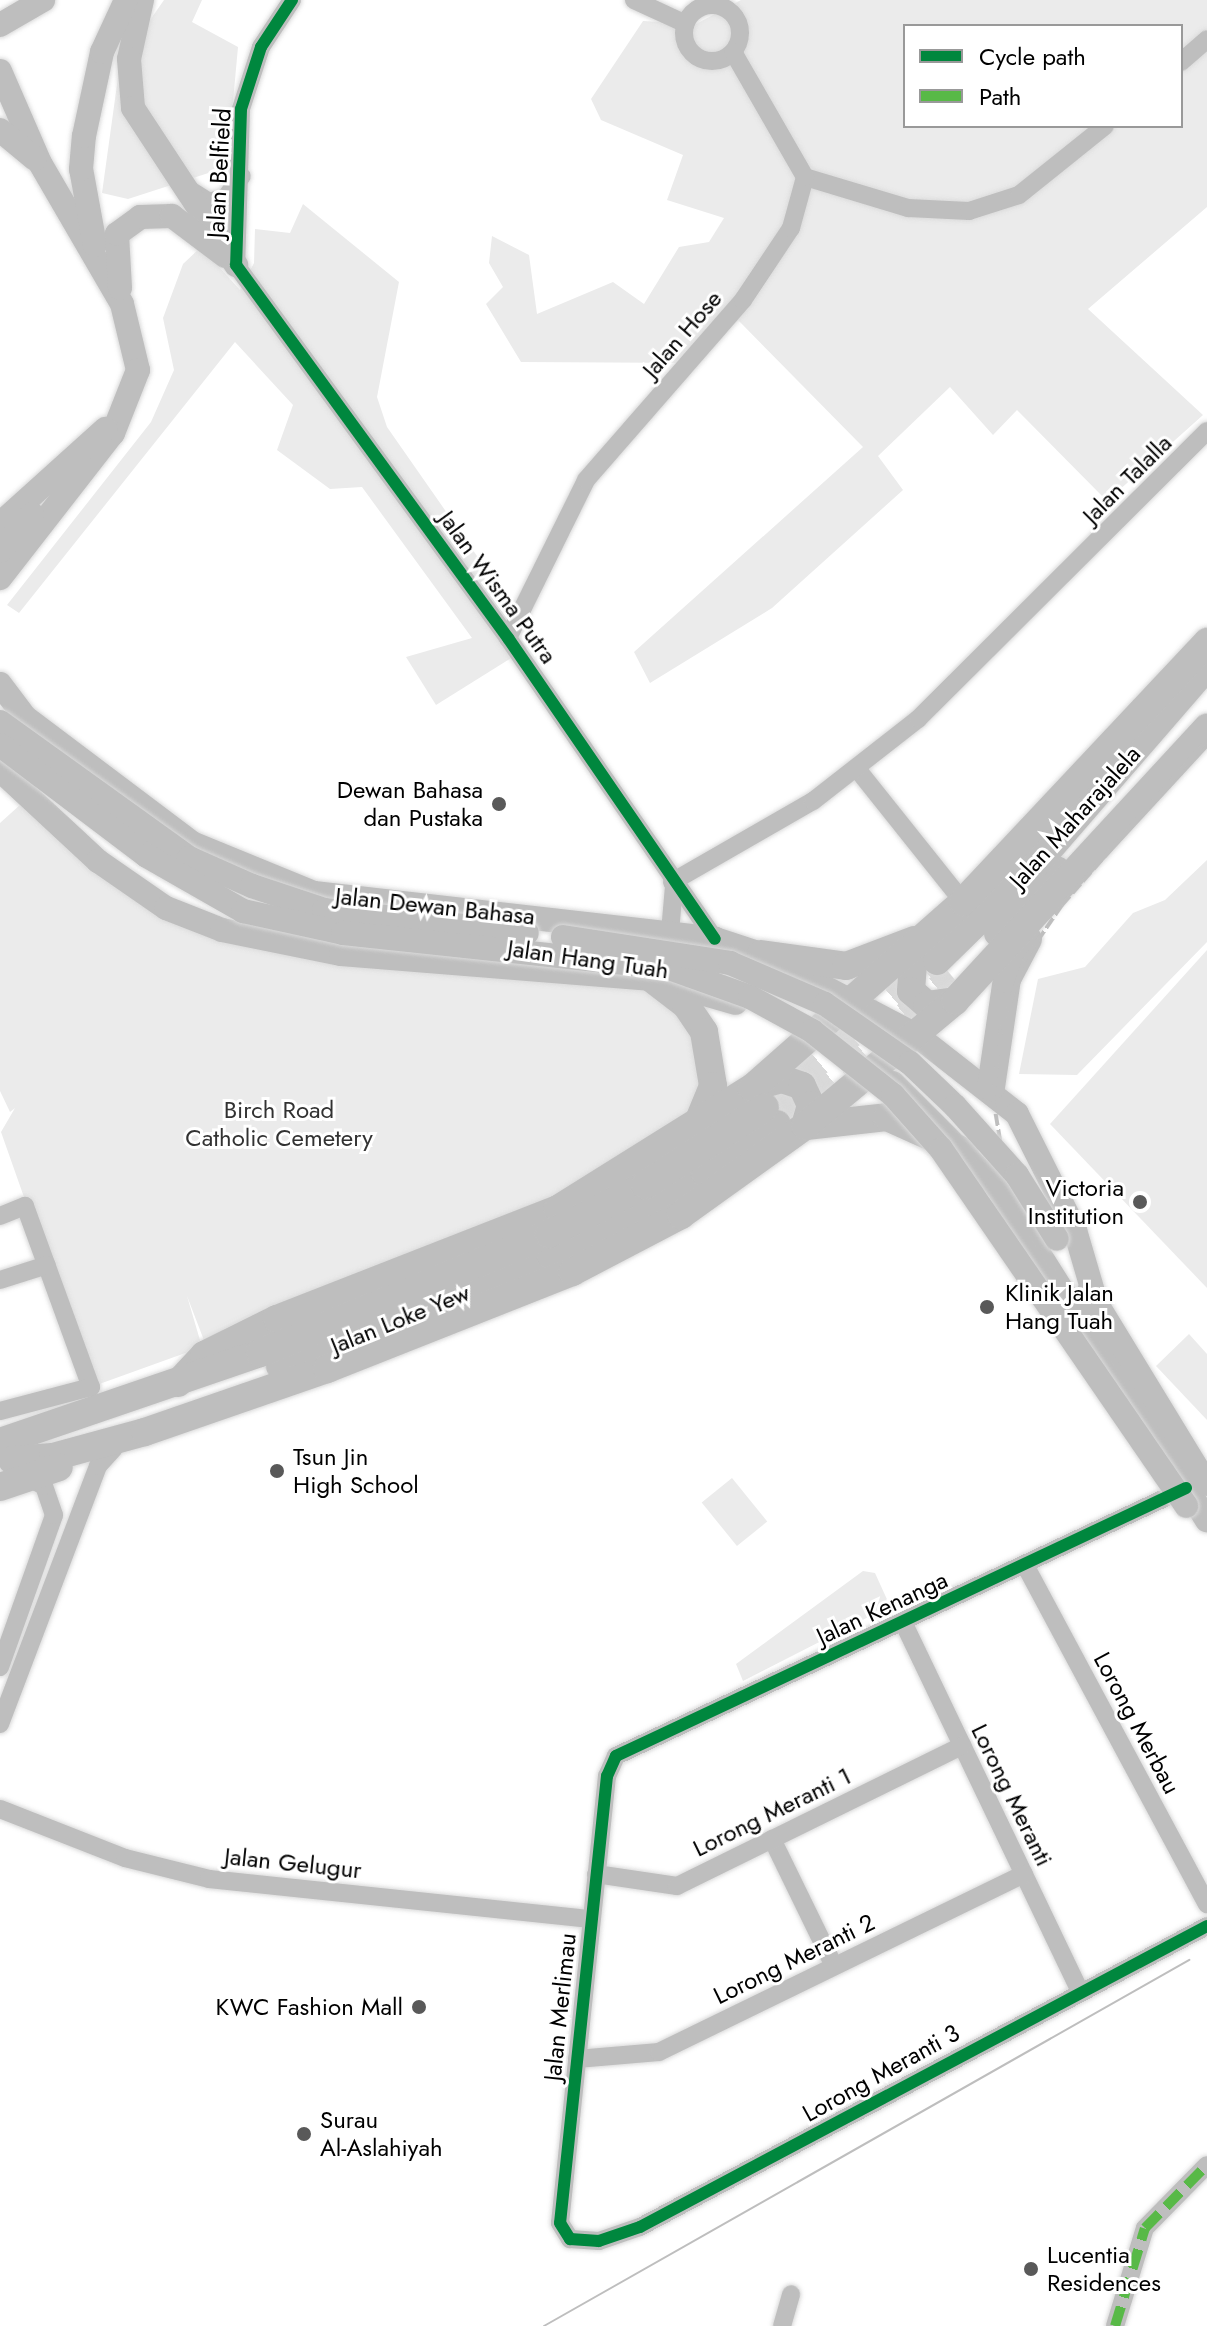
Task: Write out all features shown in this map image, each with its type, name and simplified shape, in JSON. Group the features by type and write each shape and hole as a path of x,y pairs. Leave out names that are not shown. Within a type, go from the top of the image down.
{"highway":[{"path":"10,1461 53,1457 145,1432 371,1353 624,1248 805,1126 916,1035 938,965 963,902 1207,642"},
{"name":"Jalan Maharajalela","path":"938,965 1037,863 1207,667"},
{"name":"Jalan Maharajalela","path":"938,965 1207,697"},
{"path":"991,1087 1007,979 1048,908 1207,728"},
{"path":"178,1383 204,1355 277,1319 558,1209 697,1126 765,1106 814,1039 855,1002 938,965 1048,908"},
{"path":"761,954 846,966 938,965"},
{"path":"652,979 686,1005 710,1052 713,1086 697,1126"},
{"path":"765,1106 782,1079 802,1086 811,1105 805,1126"},
{"name":"Jalan Loke Yew","path":"10,1461 178,1383 549,1234 645,1185 765,1106"},
{"name":"Jalan Loke Yew","path":"10,1461 273,1369 551,1256 705,1173 765,1106"},
{"path":"805,1126 887,1117 965,1152"},
{"path":"10,1461 114,1448 145,1432"},
{"path":"0,1487 10,1461"}],"main road":[{"path":"0,25 43,0"},
{"path":"99,262 83,147 102,52 126,0"},
{"path":"142,0 129,59 133,108 190,190 236,265"},
{"path":"2,75 40,163 122,304"},
{"path":"0,130 40,163"},
{"path":"0,578 101,451 125,412 138,370 122,304 114,244 121,226 140,217 172,216 236,265"},
{"path":"0,551 10,525 125,412"},
{"path":"10,525 101,451"},
{"name":"Jalan Dewan Bahasa","path":"0,684 25,717 192,843 314,893 715,939 761,954 916,1035"},
{"name":"Jalan Hang Tuah","path":"0,722 189,858 324,910 671,949 789,986 910,1063 1017,1175 1097,1305 1156,1421"},
{"name":"Jalan Hang Tuah","path":"0,745 147,856 243,911 343,933 669,968 750,997 812,1031 893,1095 941,1149 1207,1538"},
{"path":"51,812 80,787 81,760"},
{"path":"0,770 51,812 98,861 166,908 222,930 341,954 652,979 753,1009 874,1069"},
{"name":"Jalan Hang Tuah","path":"916,1035 991,1087 1039,1150 1097,1305"},
{"name":"Jalan Hang Tuah","path":"874,1069 941,1127 997,1187 1197,1486 1207,1520"},
{"path":"941,1127 928,1103 933,1080 943,1074 991,1087"}],"street":[{"name":"Jalan Belfield","path":"236,265 242,176 241,109 261,47 292,0"},
{"path":"634,0 686,24"},
{"path":"729,6 739,37 733,52 716,61 698,57 686,43 686,24 695,11 729,6"},
{"path":"1183,60 1207,39"},
{"path":"733,52 805,177 908,208 969,211 1019,195 1103,128"},
{"path":"190,190 209,202 226,197 242,176"},
{"name":"Jalan Hose","path":"508,638 578,493 743,300 791,228 805,177"},
{"name":"Jalan Wisma Putra","path":"236,265 508,638 673,884 715,939"},
{"name":"Jalan Talalla","path":"673,884 857,769 961,681 1207,431"},
{"path":"857,769 963,902"},
{"path":"670,932 673,884"},
{"path":"0,1216 25,1206 91,1387 0,1411"},
{"path":"0,1280 47,1265"},
{"path":"0,1724 98,1466 114,1448"},
{"path":"10,1461 49,1493 51,1529"},
{"name":"Jalan Kenanga","path":"607,1776 616,1756 1197,1486"},
{"path":"0,1667 51,1529 65,1511 73,1534"},
{"name":"Lorong Merbau","path":"1025,1565 1207,1904"},
{"name":"Lorong Meranti","path":"903,1622 1078,1988"},
{"name":"Lorong Meranti 1","path":"596,1874 677,1886 962,1746"},
{"name":"Jalan Merlimau","path":"570,2239 560,2223 607,1776"},
{"name":"Jalan Gelugur","path":"0,1809 179,1873 591,1919"},
{"path":"772,1839 834,1966"},
{"name":"Lorong Meranti 2","path":"577,2059 659,2052 1024,1874"},
{"name":"Lorong Meranti 3","path":"570,2239 599,2241 640,2227 1078,1988 1207,1926"},
{"path":"1115,2326 1145,2228 1207,2165"},
{"path":"782,2326 791,2294"}],"green space":[{"path":"164,0 202,0 192,22 238,47 227,167 128,199 102,193 120,63"},
{"path":"741,0 1207,0 1207,207 1088,309 1203,415 1107,501 1017,410 993,435 950,387 878,456 903,490 772,608 650,683 634,652 863,447 738,320 697,363 521,362 486,304 503,287 489,263 492,236 529,255 537,314 613,282 644,304 679,247 709,242 724,218 667,200 683,155 601,120 591,99 643,21 696,24"},
{"path":"303,204 399,282 377,397 387,427 484,566 485,586 527,648 436,705 406,657 472,638 362,487 330,489 277,450 293,405 235,342 19,613 7,605 151,422 174,370 163,318 183,264 201,247 240,290 254,263 255,229 290,233"},
{"name":"Birch Road Catholic Cemetery","path":"31,795 98,861 248,937 654,989 708,1043 710,1095 579,1191 205,1343 187,1296 202,1347 91,1387 1,1132 15,1108 10,1112 0,1091 0,823"},
{"path":"1207,860 1207,942 1077,1075 1019,1074 1038,979 1085,967 1133,913 1165,900"},
{"path":"1207,950 1207,1288 1050,1124"},
{"path":"1189,1334 1207,1354 1207,1420 1156,1366"},
{"path":"732,1478 767,1522 737,1546 702,1503"},
{"path":"863,1571 875,1573 890,1606 743,1681 736,1664"}],"tunnel":[{"path":"765,1107 937,961"},
{"path":"777,1124 953,977"}],"tram line":[{"path":"544,2326 1189,1960"}],"railway":[{"path":"1207,740 1062,905 1024,961 1001,1029 993,1098 1005,1170 1026,1226 1207,1522"}],"marked path":[{"path":"1115,2326 1145,2228 1207,2165"}],"cycle path":[{"path":"292,0 261,47 241,109 236,265 508,638 715,939"},
{"path":"1186,1488 616,1756 607,1776 560,2223 570,2239 599,2241 640,2227 1207,1926"}],"place":[{"name":"Dewan Bahasa dan Pustaka","path":"499,804"},
{"name":"Victoria Institution","path":"1140,1202"},
{"name":"Klinik Jalan Hang Tuah","path":"987,1307"},
{"name":"Tsun Jin High School","path":"277,1471"},
{"name":"KWC Fashion Mall","path":"419,2007"},
{"name":"Surau Al-Aslahiyah","path":"304,2134"},
{"name":"Lucentia Residences","path":"1031,2269"}]}
